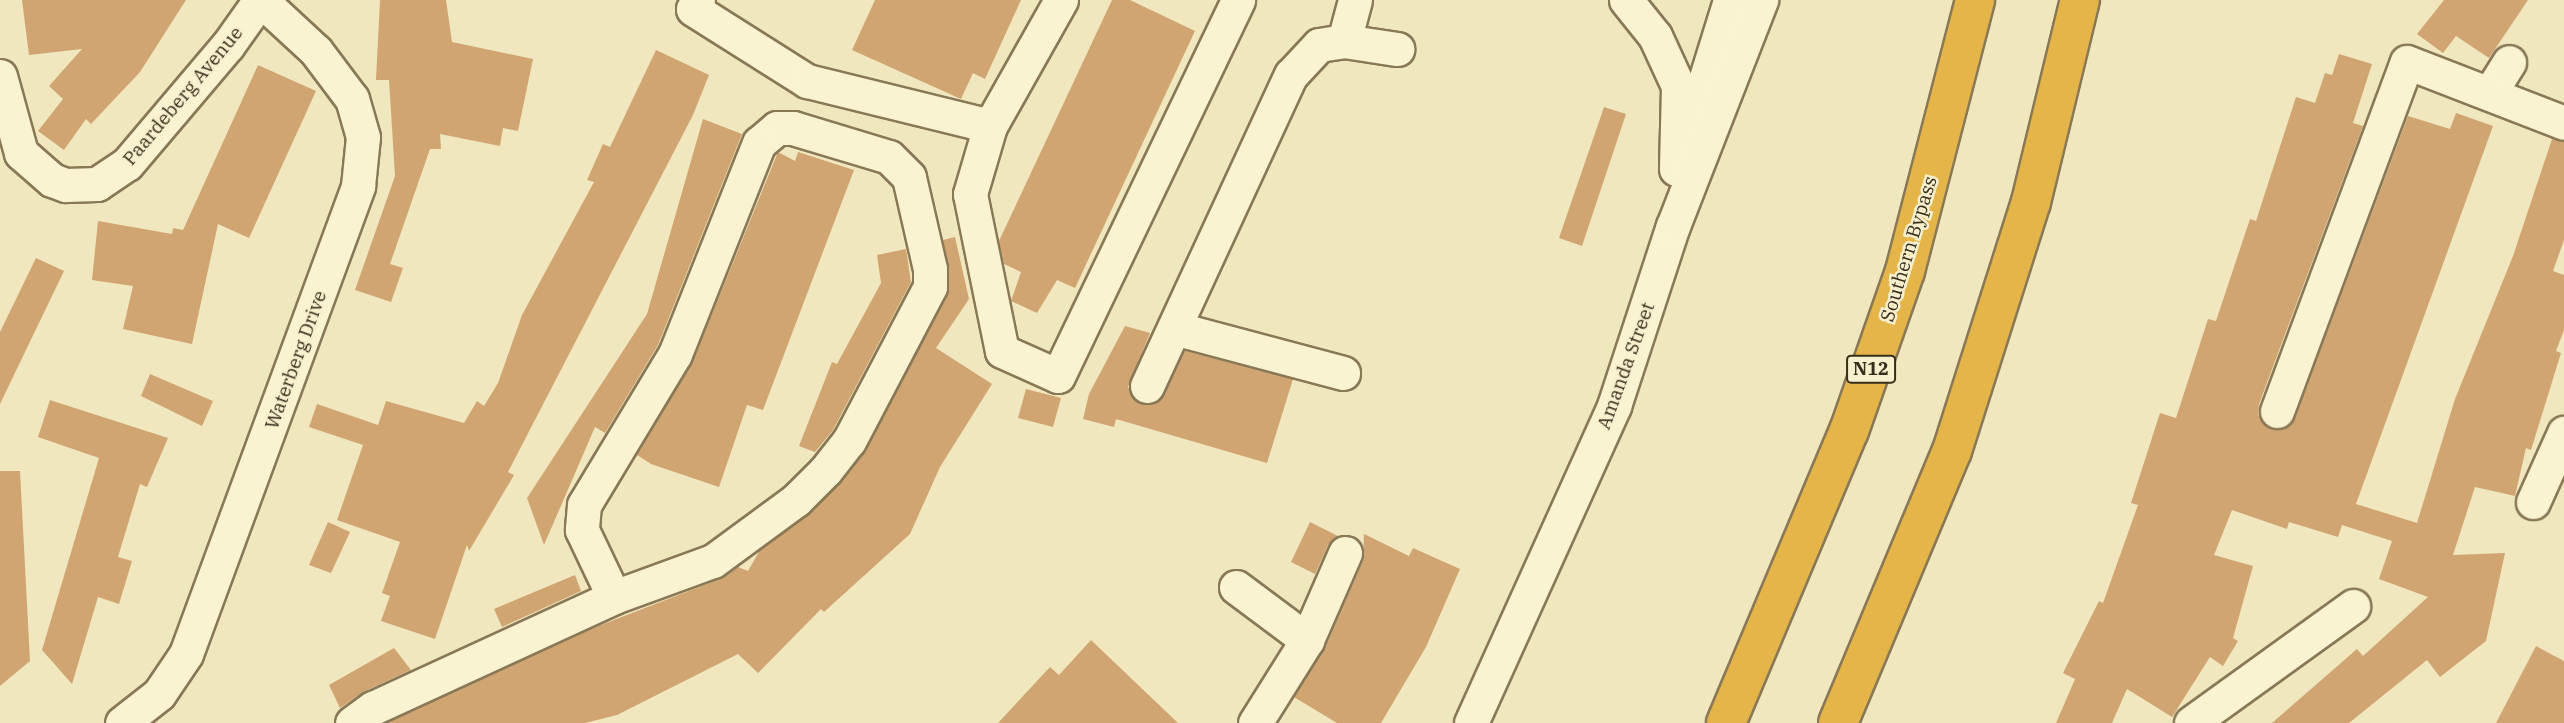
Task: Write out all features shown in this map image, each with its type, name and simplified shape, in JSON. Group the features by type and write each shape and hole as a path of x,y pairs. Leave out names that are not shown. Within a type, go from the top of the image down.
{"highway":[{"name":"Southern Bypass","path":"1726,723 1849,431 1900,284 1975,0"},
{"path":"1838,723 1952,451 2031,202 2080,0"}],"street":[{"name":"Paardeberg Avenue","path":"0,76 21,153 52,180 66,185 97,184 127,164 229,45 260,0"},
{"name":"Waterberg Drive","path":"122,723 159,694 186,654 358,186 363,137 352,99 316,51 260,0"},
{"path":"698,0 694,9 807,81 990,126"},
{"path":"1061,0 990,126 970,194 1002,351 1058,376 1238,0"},
{"path":"1344,41 1354,0"},
{"path":"1626,0 1655,36 1678,86 1676,169"},
{"name":"Amanda Street","path":"1454,723 1591,425 1676,169 1736,3"},
{"name":"Amanda Street","path":"1471,723 1614,406 1674,226 1736,3"},
{"path":"1147,386 1291,75 1319,45 1344,41 1397,49"},
{"path":"2277,411 2407,62 2491,91 2564,123"},
{"path":"2491,91 2509,62"},
{"path":"352,723 373,708 614,597 713,561 796,500 849,441 930,287 930,270 909,177 897,162 793,128 777,128 759,143 675,354 584,505 582,530 614,597"},
{"path":"1174,328 1343,373"},
{"path":"2533,502 2564,433"},
{"path":"1255,723 1307,640 1345,553"},
{"path":"1236,587 1307,640"},
{"path":"2191,723 2353,606"}],"building":[{"path":"22,0 186,0 140,72 91,124 86,119 64,150 38,131 63,99 49,86 82,49 29,55"},
{"path":"380,0 446,0 452,42 533,59 518,131 503,128 500,146 440,134 441,149 430,149 390,264 403,268 391,302 355,290 395,176 389,80 376,80"},
{"path":"875,0 1021,0 985,79 973,73 961,99 852,50"},
{"path":"1112,0 1130,0 1195,31 1075,288 1057,280 1037,313 1011,301 1021,272 1004,264 999,241"},
{"path":"2444,0 2528,0 2489,58 2456,36 2443,53 2417,34"},
{"path":"656,50 709,75 693,115 508,472 514,475 469,551 467,545 435,639 381,621 390,596 382,593 400,542 337,520 363,445 309,427 317,404 378,425 386,401 464,423 477,401 484,406 498,383 522,315 594,182 587,180 603,144 610,147"},
{"path":"2339,54 2372,64 2353,123 2363,126 2259,404 2258,415 2270,429 2281,430 2295,418 2408,116 2450,129 2456,113 2493,126 2356,504 2417,523 2455,399 2513,256 2552,139 2564,142 2564,240 2553,271 2564,275 2564,330 2556,351 2561,353 2531,450 2526,448 2515,496 2475,487 2453,555 2505,553 2486,641 2440,677 2427,660 2349,723 2272,723 2357,649 2363,656 2428,597 2379,579 2392,541 2342,525 2338,537 2289,522 2287,529 2232,510 2214,555 2253,566 2233,638 2238,641 2223,666 2210,657 2172,717 2127,689 2112,723 2056,723 2075,679 2063,673 2099,601 2103,603 2138,505 2131,503 2160,413 2176,418 2208,319 2216,321 2250,219 2256,221 2296,97 2315,103 2325,73 2332,75"},
{"path":"258,65 316,91 249,238 218,224 192,344 123,329 133,286 92,280 98,221 172,234 173,228 183,230"},
{"path":"1604,107 1626,114 1582,246 1559,238"},
{"path":"703,119 742,134 658,345 605,433 595,427 544,545 527,498 647,314"},
{"path":"778,152 795,161 798,152 854,170 763,410 747,405 719,487 651,464 637,455 693,361"},
{"path":"955,237 969,299 936,348 992,384 940,467 910,534 824,612 821,609 758,673 738,654 617,715 585,723 386,723 593,628 720,579 738,567 748,571 760,550 810,514 866,450 947,296 949,269 943,240"},
{"path":"906,249 911,282 833,430 815,452 799,446 832,362 837,364 881,283 877,255"},
{"path":"36,258 64,271 0,404 0,332"},
{"path":"1125,326 1150,333 1128,387 1140,404 1159,401 1185,351 1293,379 1267,463 1116,419 1114,427 1083,419 1089,394"},
{"path":"150,374 213,401 202,426 141,396"},
{"path":"1026,389 1061,398 1053,427 1018,418"},
{"path":"50,400 168,438 147,487 140,484 118,557 132,561 119,604 98,597 72,684 42,650 99,458 38,437"},
{"path":"0,471 20,471 30,661 0,686"},
{"path":"328,522 350,532 331,573 309,565"},
{"path":"1310,522 1338,536 1328,545 1315,574 1291,562"},
{"path":"1364,534 1409,556 1413,548 1460,569 1426,647 1381,723 1337,723 1294,697 1325,648 1363,561"},
{"path":"575,575 581,591 502,627 494,609"},
{"path":"1091,640 1178,723 998,723 1050,667 1059,675"},
{"path":"2536,646 2564,661 2564,723 2496,723"},
{"path":"394,648 411,670 365,691 340,708 329,685"}]}
